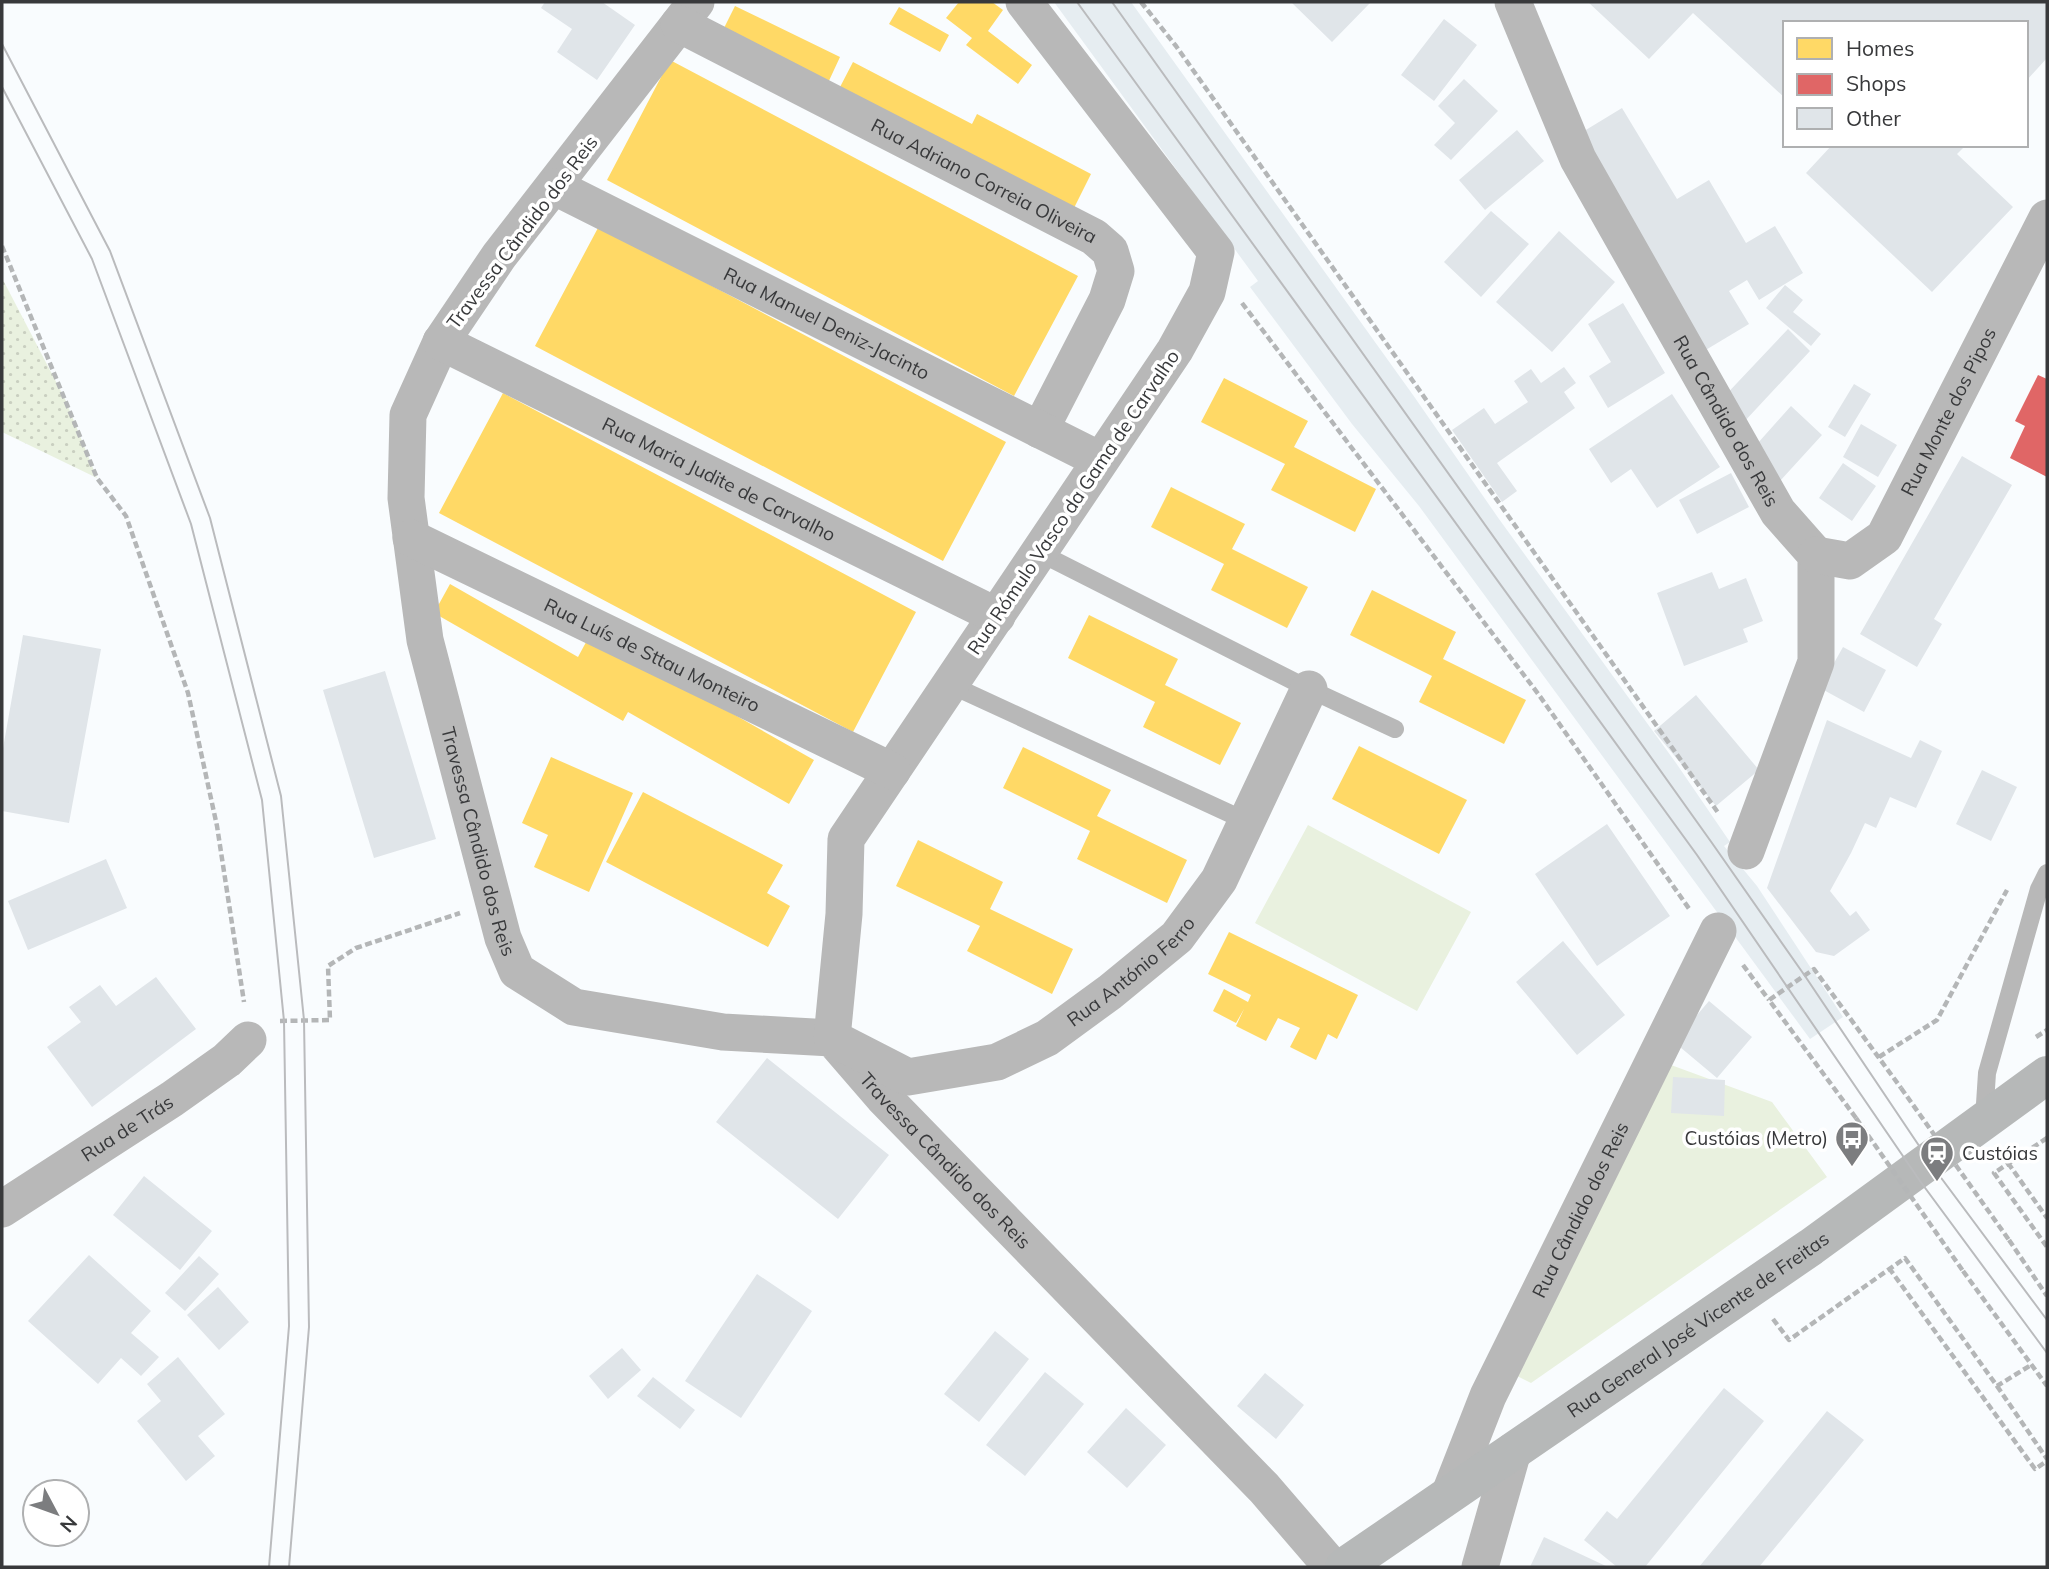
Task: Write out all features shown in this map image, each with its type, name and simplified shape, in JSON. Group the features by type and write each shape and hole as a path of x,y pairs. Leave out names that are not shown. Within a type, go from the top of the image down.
{"main road":[{"name":"Rua General José Vicente de Freitas","path":"1344,1567 1811,1247 2047,1075"}],"street":[{"path":"1024,2 1216,252 1213,264"},
{"name":"Rua Cândido dos Reis","path":"1513,2 1578,159 1778,512 1816,555"},
{"name":"Travessa Cândido dos Reis","path":"688,13 499,256 441,342 408,415 406,498 425,640 503,938 517,971 574,1007 723,1032 832,1038 883,1097 1264,1488 1332,1567"},
{"name":"Rua Adriano Correia Oliveira","path":"688,13 1094,237 1110,251 1116,271 1107,300 1040,430"},
{"name":"Rua Manuel Deniz-Jacinto","path":"555,187 1100,460"},
{"name":"Rua Monte dos Pipos","path":"1816,555 1850,561 1884,537 2047,218"},
{"name":"Rua Rómulo Vasco da Gama de Carvalho","path":"832,1038 843,927 846,839 1175,350 1207,292 1213,264"},
{"name":"Rua Maria Judite de Carvalho","path":"441,342 997,616"},
{"name":"Rua Luís de Sttau Monteiro","path":"411,538 892,771"},
{"path":"1746,851 1815,662 1816,555"},
{"name":"Rua António Ferro","path":"832,1038 908,1077 997,1062 1046,1038 1110,992 1177,937 1219,880 1309,690"},
{"name":"Rua Cândido dos Reis","path":"1450,1493 1488,1396 1716,936"},
{"name":"Rua de Trás","path":"2,1209 172,1099 227,1060 248,1040"},
{"path":"1480,1567 1513,1451"}],"lane":[{"path":"1040,552 1309,690 1395,729"},
{"path":"951,685 1247,821"},
{"path":"1984,1120 1987,1073 2039,889 2047,873"}],"path":[{"path":"1141,2 1176,46 1746,851"},
{"path":"2,246 97,478 126,516 188,693 217,826 248,1040"},
{"path":"1213,264 1539,695 1716,936"},
{"path":"1879,1057 1937,1020 2010,885"},
{"path":"248,1040 266,1022 330,1020 328,966 356,948 494,901"},
{"path":"2047,1296 1814,969 1769,1000 2047,1387"},
{"path":"2047,1138 1994,1173 2047,1247"},
{"path":"2008,1163 2047,1218"},
{"path":"1768,1313 1789,1340 1889,1269 1905,1258 2047,1460 2035,1469 1889,1269"},
{"path":"1997,1386 2031,1365"}],"shaded area":[{"path":"1054,2 1131,2 1676,763 1730,842 1724,846 1757,886 1843,1017 1810,1039 1419,506 1352,424 1250,287 1258,281"}],"green space":[{"path":"2,278 65,399 97,478 2,432"},
{"path":"1308,825 1471,912 1417,1011 1255,923"},
{"path":"1671,1065 1772,1102 1827,1177 1531,1383 1517,1376"}],"building: Homes":[{"path":"959,2 992,2 1003,10 988,31 1032,65 1018,84 966,45 972,38 946,18"},
{"path":"735,6 840,57 827,85 721,34"},
{"path":"899,7 949,35 940,52 889,24"},
{"path":"670,60 1078,276 1014,396 607,180"},
{"path":"853,62 972,124 977,114 1091,174 1073,210 839,89"},
{"path":"599,226 1006,442 943,561 535,346"},
{"path":"1224,378 1308,421 1294,447 1376,489 1355,532 1271,490 1285,464 1201,422"},
{"path":"503,393 916,612 853,732 439,513"},
{"path":"1171,487 1245,524 1232,549 1308,587 1287,628 1211,590 1224,564 1151,527"},
{"path":"450,584 578,657 591,633 814,760 789,804 628,712 623,721 434,613"},
{"path":"1372,590 1456,632 1443,659 1526,700 1504,744 1419,702 1432,676 1350,635"},
{"path":"1089,615 1178,659 1165,685 1241,723 1220,765 1143,727 1155,702 1068,658"},
{"path":"1359,746 1467,800 1439,854 1332,799"},
{"path":"1023,747 1111,790 1097,816 1187,860 1167,903 1077,859 1090,831 1003,788"},
{"path":"551,757 633,793 589,892 534,867 548,835 522,823"},
{"path":"643,792 783,865 767,893 790,906 768,947 606,862"},
{"path":"918,840 1003,882 990,909 1073,949 1052,994 967,951 980,926 896,886"},
{"path":"1229,932 1358,995 1337,1039 1328,1034 1316,1060 1290,1047 1300,1028 1278,1018 1266,1041 1236,1026 1244,1009 1236,1023 1213,1011 1224,989 1248,1002 1251,995 1208,974"}],"building: Shops":[{"path":"2038,375 2047,379 2047,477 2010,458 2025,426 2015,421"}],"building: Other":[{"path":"545,2 602,2 635,25 597,80 557,52 572,29 541,8"},
{"path":"1291,2 1371,2 1332,42"},
{"path":"1588,2 2047,2 2047,58 2028,79 2028,21 1783,21 1783,96 1693,13 1649,59"},
{"path":"1444,19 1477,45 1434,101 1401,75"},
{"path":"1464,79 1498,111 1451,160 1434,145 1455,123 1438,106"},
{"path":"1622,108 1677,199 1709,180 1746,243 1775,226 1803,273 1759,300 1747,280 1729,291 1749,324 1699,354 1571,139"},
{"path":"1517,130 1544,161 1485,210 1459,180"},
{"path":"1830,147 1964,147 1957,154 2013,207 1932,292 1806,173"},
{"path":"1491,211 1529,244 1481,297 1444,262"},
{"path":"1559,231 1615,282 1552,352 1496,302"},
{"path":"1785,285 1803,300 1793,312 1821,334 1811,346 1766,308"},
{"path":"1623,303 1665,373 1608,408 1589,376 1611,362 1588,324"},
{"path":"1788,329 1810,351 1743,423 1720,401"},
{"path":"1564,367 1576,383 1564,392 1575,408 1497,463 1517,491 1502,502 1452,430 1484,408 1495,424 1528,402 1514,381 1531,369 1541,383"},
{"path":"1854,384 1871,394 1845,437 1828,427"},
{"path":"1672,394 1720,467 1657,508 1631,469 1611,483 1589,449"},
{"path":"1791,406 1822,435 1780,481 1749,453"},
{"path":"1861,424 1897,445 1878,477 1843,457"},
{"path":"1962,456 2012,485 1934,619 1942,624 1917,667 1860,634"},
{"path":"1843,463 1876,486 1852,521 1819,498"},
{"path":"1731,473 1749,507 1697,534 1679,500"},
{"path":"1712,572 1719,589 1746,578 1763,621 1743,629 1748,642 1684,666 1657,593"},
{"path":"23,635 101,649 69,823 2,811 2,754"},
{"path":"1843,647 1886,670 1864,712 1820,688"},
{"path":"385,671 436,839 374,858 323,690"},
{"path":"1696,695 1759,770 1716,806 1654,731"},
{"path":"1827,720 1911,758 1920,740 1942,751 1916,808 1890,797 1876,828 1865,823 1830,891 1850,916 1856,911 1870,930 1834,956 1816,952 1767,888"},
{"path":"1982,770 2017,787 1991,841 1956,824"},
{"path":"1607,824 1670,916 1597,966 1535,874"},
{"path":"106,859 127,908 28,950 8,901"},
{"path":"1563,941 1625,1015 1577,1055 1516,982"},
{"path":"156,977 196,1029 92,1107 47,1047 81,1022 69,1007 100,985 116,1006"},
{"path":"1709,1001 1752,1037 1717,1078 1674,1042"},
{"path":"767,1058 889,1155 838,1219 716,1122"},
{"path":"1673,1077 1725,1080 1724,1116 1671,1113"},
{"path":"144,1176 212,1231 180,1270 113,1215"},
{"path":"89,1255 151,1311 131,1333 159,1357 141,1376 121,1358 98,1384 28,1321"},
{"path":"199,1256 219,1274 185,1311 165,1293"},
{"path":"757,1274 812,1311 741,1418 685,1381"},
{"path":"218,1287 249,1322 219,1350 187,1315"},
{"path":"995,1331 1029,1359 979,1422 944,1394"},
{"path":"622,1348 641,1370 608,1399 589,1376"},
{"path":"178,1357 225,1414 198,1436 215,1456 186,1481 137,1421 161,1401 147,1384"},
{"path":"1045,1372 1084,1404 1025,1476 986,1445"},
{"path":"1265,1373 1304,1405 1276,1439 1237,1406"},
{"path":"653,1377 695,1410 680,1429 637,1396"},
{"path":"1724,1388 1764,1421 1645,1567 1617,1567 1584,1540 1607,1511 1617,1519"},
{"path":"1126,1408 1166,1445 1127,1488 1087,1452"},
{"path":"1827,1411 1864,1440 1759,1567 1699,1567"},
{"path":"1544,1537 1608,1567 1530,1567"}],"tram line":[{"path":"1077,2 1697,855 1920,1181 2047,1353"},
{"path":"1112,2 1712,843 1936,1171 2047,1320"},
{"path":"2,44 110,251 210,518 281,796 304,1020 309,1327 289,1567"},
{"path":"2,87 92,259 191,524 262,800 284,1021 289,1326 269,1567"}],"place":[{"name":"Custóias (Metro)","path":"1852,1168"},
{"name":"Custóias","path":"1937,1183"}]}
